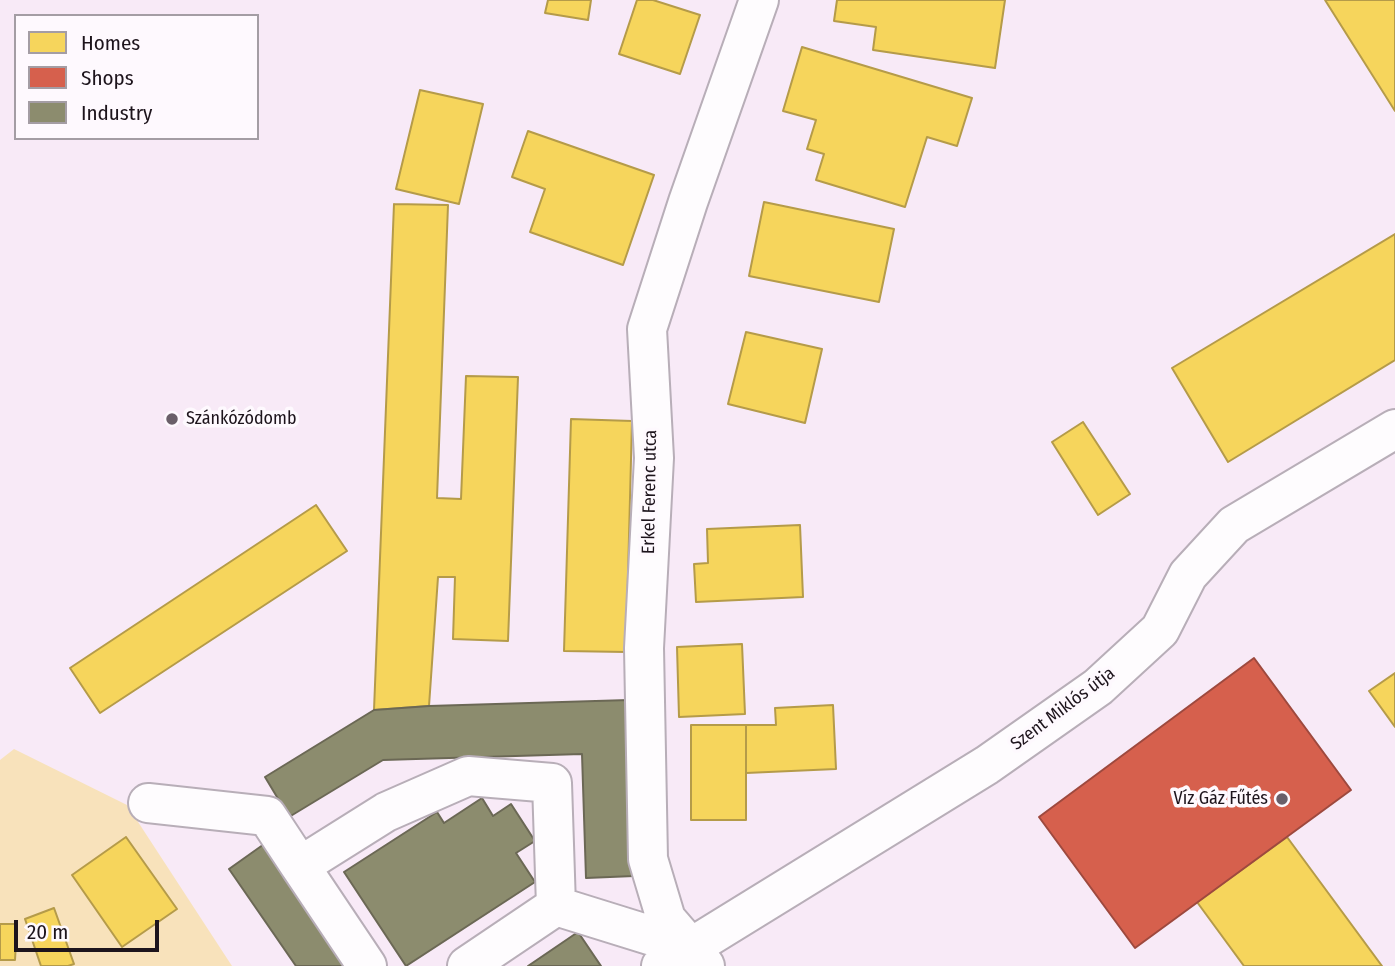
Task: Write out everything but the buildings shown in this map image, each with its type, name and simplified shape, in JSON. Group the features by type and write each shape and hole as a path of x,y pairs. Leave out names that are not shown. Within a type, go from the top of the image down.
{"street":[{"name":"Erkel Ferenc utca","path":"686,960 666,919 648,859 644,648 654,458 647,329 758,0"},
{"name":"Szent Miklós útja","path":"686,960 987,765 1098,687 1160,630 1188,575 1234,525 1395,429"},
{"path":"300,866 386,812 468,776 552,783 556,906"},
{"path":"148,803 267,816 367,966"},
{"path":"556,906 686,960"},
{"path":"467,966 556,906"}],"shaded area":[{"path":"14,749 127,805 232,966 0,966 0,760"}],"place":[{"name":"Szánkózódomb","path":"172,419"},
{"name":"Víz Gáz Fűtés","path":"1282,799"}]}
